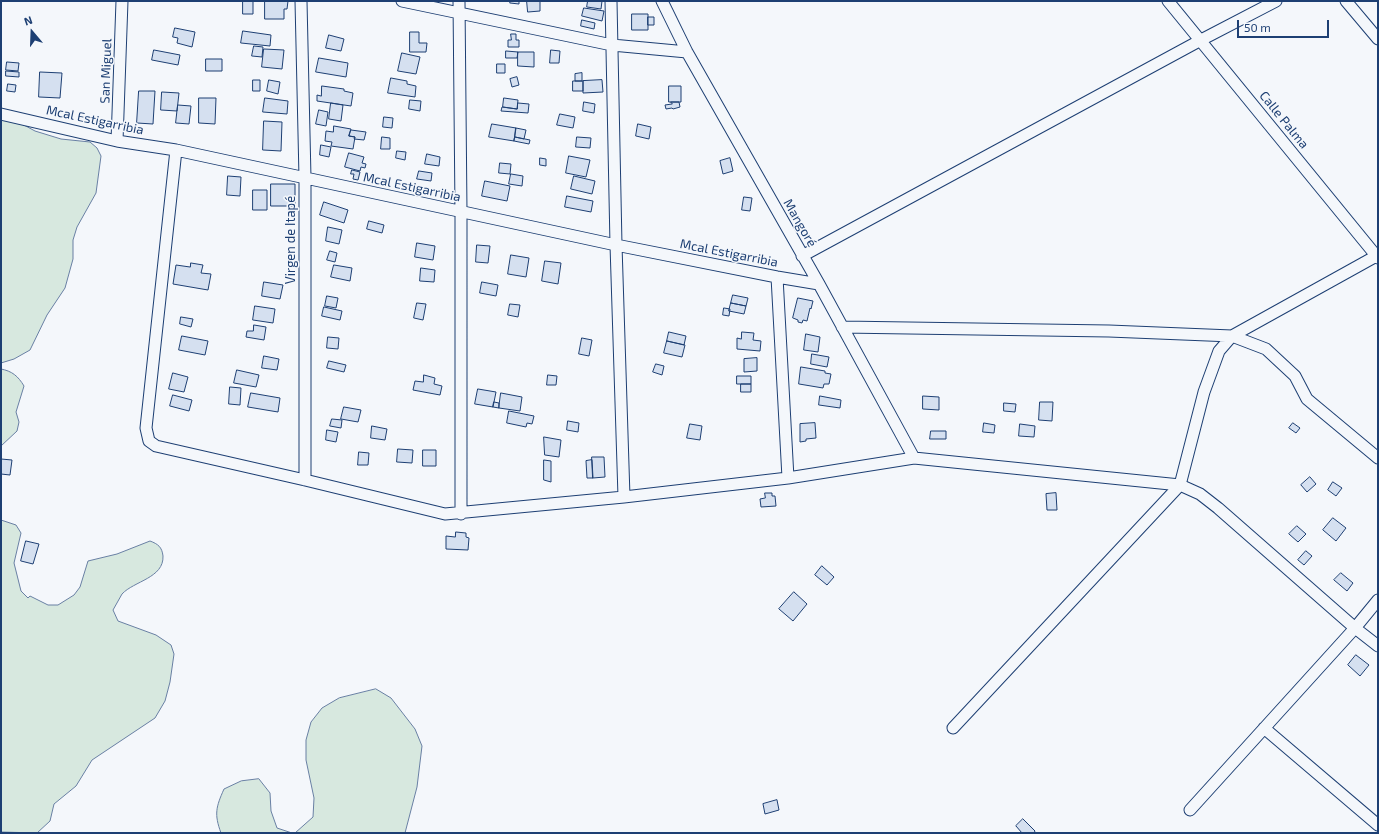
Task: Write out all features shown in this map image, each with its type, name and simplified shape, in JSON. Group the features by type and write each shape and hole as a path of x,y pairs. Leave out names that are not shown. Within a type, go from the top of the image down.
{"street":[{"name":"San Miguel","path":"117,141 122,1"},
{"name":"Virgen de Itapé","path":"301,1 305,178 305,480"},
{"path":"402,1 612,45 687,52"},
{"path":"460,1 461,514"},
{"path":"611,1 616,245 624,497"},
{"name":"Mangoré","path":"662,1 687,52 819,284 914,458"},
{"name":"Calle Palma","path":"1168,1 1377,256"},
{"path":"802,256 1276,1"},
{"path":"1346,1 1378,39"},
{"name":"Mcal Estigarribia","path":"1,114 117,141 176,150 616,245 819,284"},
{"path":"176,150 146,420 149,442 156,446 445,514 461,514 624,497 788,478 914,458 1180,485 1200,494 1218,508 1355,628 1378,646"},
{"path":"953,728 1180,485 1204,392 1219,351 1232,336 1377,256"},
{"path":"777,277 788,478"},
{"path":"842,327 1109,330 1232,336 1266,349 1295,376 1307,399 1378,458"},
{"path":"1190,810 1355,628 1378,600"},
{"path":"1264,728 1378,826"}],"shaded area":[{"path":"1,115 11,118 35,131 61,139 90,142 97,148 101,156 96,193 77,227 73,240 73,259 65,288 47,315 30,350 14,359 1,363"},
{"path":"1,369 14,374 24,386 16,412 19,422 17,431 1,446"},
{"path":"1,520 16,525 21,533 14,563 21,591 28,598 30,596 48,605 58,605 74,595 80,587 88,561 117,554 150,541 159,546 162,550 163,556 159,569 154,574 122,594 113,610 118,621 156,635 171,645 174,654 170,682 165,701 155,718 92,760 76,786 54,804 50,821 37,833 1,832"},
{"path":"376,689 391,698 415,729 422,746 417,787 405,833 295,833 313,817 314,798 306,760 306,740 311,722 322,708 339,698"},
{"path":"259,779 270,793 271,811 277,828 292,833 221,833 217,821 217,811 224,789 241,781"}],"building":[{"path":"243,1 253,1 253,14 243,14"},
{"path":"265,1 288,1 287,9 284,9 284,19 265,19"},
{"path":"511,1 519,1 519,4 510,3"},
{"path":"527,1 540,1 540,11 528,12"},
{"path":"588,1 602,1 601,9 587,7"},
{"path":"584,8 604,11 602,21 582,16"},
{"path":"632,14 648,14 648,30 632,30"},
{"path":"648,17 654,17 654,25 648,25"},
{"path":"582,20 595,23 594,29 581,26"},
{"path":"175,28 195,32 192,47 177,43 178,38 173,37"},
{"path":"243,31 271,35 270,46 241,43"},
{"path":"410,32 419,32 419,43 427,43 426,52 410,52"},
{"path":"511,34 516,34 516,40 519,40 519,47 508,47 508,40 511,40"},
{"path":"329,35 344,39 341,51 326,48"},
{"path":"254,46 263,47 262,57 252,56"},
{"path":"264,49 284,50 282,69 262,67"},
{"path":"154,50 180,55 178,65 152,60"},
{"path":"551,50 560,51 559,63 550,63"},
{"path":"506,51 518,52 517,58 506,58"},
{"path":"518,52 534,52 534,67 518,66"},
{"path":"402,53 420,57 416,74 398,71"},
{"path":"319,58 348,63 346,77 316,72"},
{"path":"206,59 222,59 222,71 206,71"},
{"path":"7,62 19,63 18,71 6,70"},
{"path":"497,64 505,64 505,73 497,73"},
{"path":"6,71 19,72 19,77 6,76"},
{"path":"40,72 62,73 60,98 39,97"},
{"path":"582,73 582,81 575,81 575,74"},
{"path":"517,77 519,85 512,87 510,79"},
{"path":"391,78 407,81 407,84 416,86 415,97 388,93"},
{"path":"253,80 260,80 260,91 253,91"},
{"path":"269,80 280,82 278,94 267,91"},
{"path":"602,80 603,92 583,93 583,81"},
{"path":"573,81 583,81 583,91 573,91"},
{"path":"8,84 16,85 15,92 7,91"},
{"path":"322,86 344,89 344,91 353,93 351,106 317,101 317,95 321,96"},
{"path":"669,86 681,86 681,102 669,102"},
{"path":"139,91 155,91 153,124 137,123"},
{"path":"162,92 179,93 177,111 161,110"},
{"path":"199,98 216,98 215,124 199,123"},
{"path":"265,98 288,101 287,114 263,112"},
{"path":"504,98 518,100 517,109 503,107"},
{"path":"410,100 421,101 420,111 409,109"},
{"path":"584,102 595,104 594,113 583,111"},
{"path":"671,102 679,102 680,107 666,109 665,105 672,104"},
{"path":"331,103 343,105 341,121 329,119"},
{"path":"518,103 529,104 528,113 501,111 502,107 517,109"},
{"path":"178,105 191,106 189,124 176,123"},
{"path":"319,110 328,112 326,126 316,124"},
{"path":"560,114 575,117 573,128 557,125"},
{"path":"384,117 393,118 392,128 383,127"},
{"path":"264,121 282,122 281,151 263,150"},
{"path":"492,124 516,128 514,141 489,137"},
{"path":"638,124 651,127 649,139 636,136"},
{"path":"334,126 351,129 349,136 355,137 353,149 331,146 332,142 325,141 326,131 333,132"},
{"path":"516,128 526,130 524,139 515,137"},
{"path":"351,130 366,132 364,140 354,139 355,137 349,136"},
{"path":"382,137 390,138 390,149 381,149"},
{"path":"515,137 530,140 529,144 514,141"},
{"path":"577,137 591,138 590,148 576,147"},
{"path":"321,145 331,147 329,157 320,155"},
{"path":"397,151 406,152 405,160 396,158"},
{"path":"349,153 364,157 362,163 366,164 365,168 361,167 360,171 345,167"},
{"path":"427,154 440,157 439,166 425,164"},
{"path":"569,156 590,160 586,177 566,173"},
{"path":"540,158 546,159 546,166 540,165"},
{"path":"730,158 733,171 723,174 720,161"},
{"path":"500,163 511,164 510,174 499,173"},
{"path":"352,170 360,172 358,180 353,179 354,174 351,174"},
{"path":"419,171 432,173 431,181 417,179"},
{"path":"511,174 523,176 522,186 509,184"},
{"path":"228,176 241,177 240,196 227,195"},
{"path":"574,176 595,181 592,194 571,189"},
{"path":"485,181 510,186 507,201 482,196"},
{"path":"271,184 295,184 295,206 271,206"},
{"path":"253,190 267,190 267,210 253,210"},
{"path":"567,196 593,201 591,212 565,207"},
{"path":"744,197 752,198 750,211 742,210"},
{"path":"324,202 348,210 344,223 320,215"},
{"path":"369,221 384,225 382,233 367,229"},
{"path":"328,227 342,230 339,244 326,241"},
{"path":"417,243 435,246 433,260 415,257"},
{"path":"477,245 490,246 488,263 476,262"},
{"path":"330,251 337,253 335,262 327,260"},
{"path":"511,255 529,258 526,277 508,274"},
{"path":"545,261 561,263 558,284 542,281"},
{"path":"191,263 203,265 201,273 211,274 208,290 173,284 176,265 190,267"},
{"path":"334,265 352,268 350,281 331,277"},
{"path":"421,268 435,270 434,282 420,281"},
{"path":"264,282 283,285 280,299 262,296"},
{"path":"482,282 498,285 496,296 480,293"},
{"path":"733,295 748,298 746,306 731,303"},
{"path":"327,296 338,298 336,308 325,306"},
{"path":"798,298 813,301 807,321 803,320 802,323 793,318"},
{"path":"417,303 426,304 423,320 414,318"},
{"path":"731,303 746,306 744,314 729,311"},
{"path":"510,304 520,305 518,317 508,315"},
{"path":"255,306 275,309 273,323 253,320"},
{"path":"324,307 342,311 340,320 322,316"},
{"path":"724,308 730,309 729,316 723,315"},
{"path":"181,317 193,319 191,327 180,324"},
{"path":"254,325 266,327 264,340 246,337 247,331 253,331"},
{"path":"669,332 686,336 684,345 667,341"},
{"path":"742,332 754,333 753,340 761,341 760,351 737,349 737,338 741,339"},
{"path":"806,334 820,337 818,352 804,350"},
{"path":"182,336 208,341 205,355 179,350"},
{"path":"328,337 339,338 338,349 327,348"},
{"path":"582,338 592,340 589,356 579,354"},
{"path":"667,341 685,345 682,357 664,353"},
{"path":"812,354 829,357 827,367 811,364"},
{"path":"264,356 279,359 277,370 262,368"},
{"path":"757,358 757,371 744,372 744,359"},
{"path":"329,361 346,365 344,372 327,368"},
{"path":"656,364 664,366 662,375 653,372"},
{"path":"801,367 825,371 825,373 831,374 829,384 824,384 823,388 799,384"},
{"path":"237,370 259,375 256,387 234,383"},
{"path":"173,373 188,377 184,392 169,389"},
{"path":"424,375 435,378 434,384 442,386 440,395 413,390 415,381 423,382"},
{"path":"548,375 557,376 556,385 547,385"},
{"path":"737,376 751,376 751,384 737,384"},
{"path":"741,384 751,384 751,392 741,392"},
{"path":"230,387 241,388 240,405 229,404"},
{"path":"478,389 496,392 493,407 475,404"},
{"path":"251,393 280,398 278,412 248,407"},
{"path":"501,393 522,397 520,411 499,408"},
{"path":"173,395 192,400 189,411 170,406"},
{"path":"820,396 841,400 840,408 819,405"},
{"path":"923,396 939,397 939,410 923,409"},
{"path":"494,402 499,403 499,408 493,407"},
{"path":"1040,402 1053,402 1052,421 1039,420"},
{"path":"1004,403 1016,404 1015,412 1004,411"},
{"path":"344,407 361,410 358,422 341,419"},
{"path":"509,411 534,416 532,424 527,423 526,427 507,423"},
{"path":"332,419 342,420 341,428 330,426"},
{"path":"568,421 579,423 578,432 567,430"},
{"path":"815,423 816,438 806,439 806,441 800,442 800,424"},
{"path":"984,423 995,425 994,433 983,432"},
{"path":"1293,423 1300,428 1296,433 1289,428"},
{"path":"690,424 702,426 700,440 687,438"},
{"path":"1020,424 1035,426 1034,437 1019,436"},
{"path":"372,426 387,429 385,440 371,438"},
{"path":"327,430 338,432 336,442 326,440"},
{"path":"931,431 946,431 946,439 930,439"},
{"path":"544,437 561,440 559,457 545,455"},
{"path":"398,449 413,450 412,463 397,462"},
{"path":"423,450 436,450 436,466 423,466"},
{"path":"359,452 369,453 368,465 358,465"},
{"path":"592,457 604,457 605,477 593,478"},
{"path":"1,459 12,460 10,475 1,474"},
{"path":"544,460 551,461 551,482 544,480"},
{"path":"592,460 593,478 587,478 586,461"},
{"path":"1310,477 1316,484 1307,492 1301,485"},
{"path":"1333,482 1342,488 1336,496 1328,490"},
{"path":"765,493 772,493 772,496 775,496 776,506 761,507 760,499 765,498"},
{"path":"1056,493 1057,510 1047,510 1046,494"},
{"path":"1333,518 1346,528 1336,541 1323,530"},
{"path":"1297,526 1306,534 1298,542 1289,534"},
{"path":"456,532 466,533 466,537 469,538 468,550 446,549 446,536 455,537"},
{"path":"26,541 39,544 33,564 21,561"},
{"path":"1306,551 1312,556 1304,565 1298,560"},
{"path":"822,566 834,577 827,585 815,575"},
{"path":"1341,573 1353,583 1347,591 1334,580"},
{"path":"794,592 807,604 793,621 779,609"},
{"path":"1356,655 1369,665 1360,676 1348,665"},
{"path":"777,800 779,810 765,814 763,804"},
{"path":"1023,819 1035,831 1034,833 1022,833 1016,826"}]}
